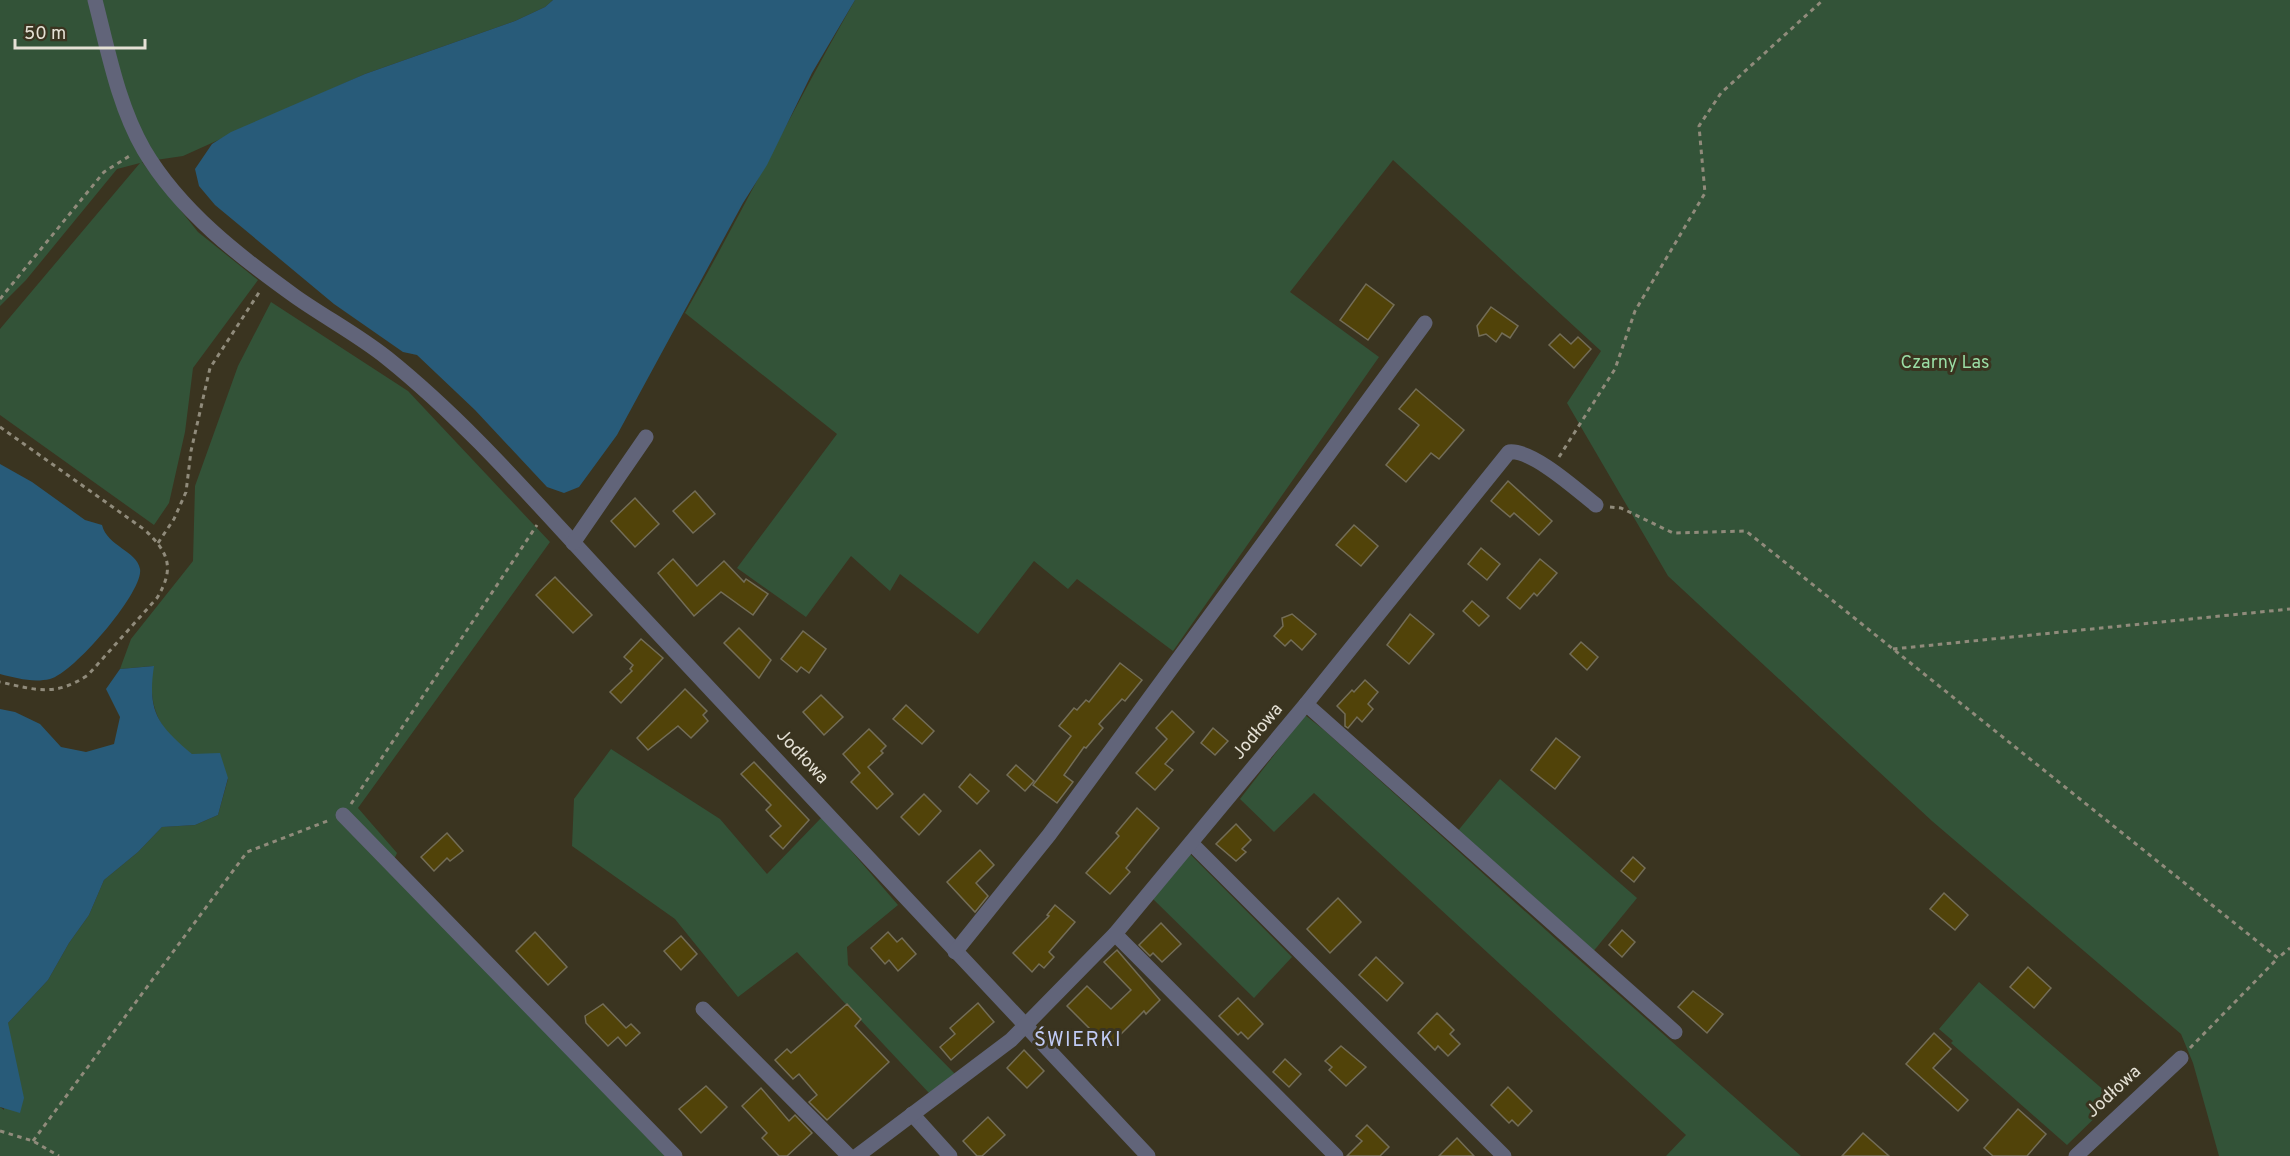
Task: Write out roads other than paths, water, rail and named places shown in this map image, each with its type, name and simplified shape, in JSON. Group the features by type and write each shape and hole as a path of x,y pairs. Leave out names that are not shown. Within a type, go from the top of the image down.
{"street":[{"name":"Jodłowa","path":"95,0 115,76 143,149 169,185 219,237 270,278 386,357 455,419 532,495 573,543 1148,1156"},
{"path":"955,952 1056,826 1425,323"},
{"path":"573,543 646,437"},
{"name":"Jodłowa","path":"857,1156 1011,1040 1115,934 1306,704 1509,452 1518,451 1551,471 1596,505"},
{"path":"1306,704 1676,1032"},
{"path":"343,815 675,1156"},
{"path":"1191,843 1504,1156"},
{"path":"1115,934 1336,1156"},
{"path":"704,1009 849,1156"},
{"name":"Jodłowa","path":"2076,1156 2181,1058"},
{"path":"912,1114 950,1156"}],"water":[{"path":"553,0 855,0 812,73 767,165 743,203 617,435 579,487 564,493 547,487 475,410 417,355 403,352 334,304 215,205 199,186 195,169 212,144 231,132 365,74 515,21 545,7"},
{"path":"0,464 32,482 85,520 102,525 110,538 134,557 140,569 131,595 106,630 75,662 50,679 31,680 0,674"},
{"path":"154,666 152,695 163,726 192,754 220,753 228,778 218,815 195,825 162,827 138,852 104,880 89,915 69,943 48,980 8,1023 24,1098 20,1113 0,1107 0,709 15,712 40,724 61,747 86,752 114,744 120,717 106,689 120,669"}],"district":[{"name":"ŚWIERKI","path":"1078,1041"}],"park label":[{"name":"Czarny Las","path":"1945,363"}]}
